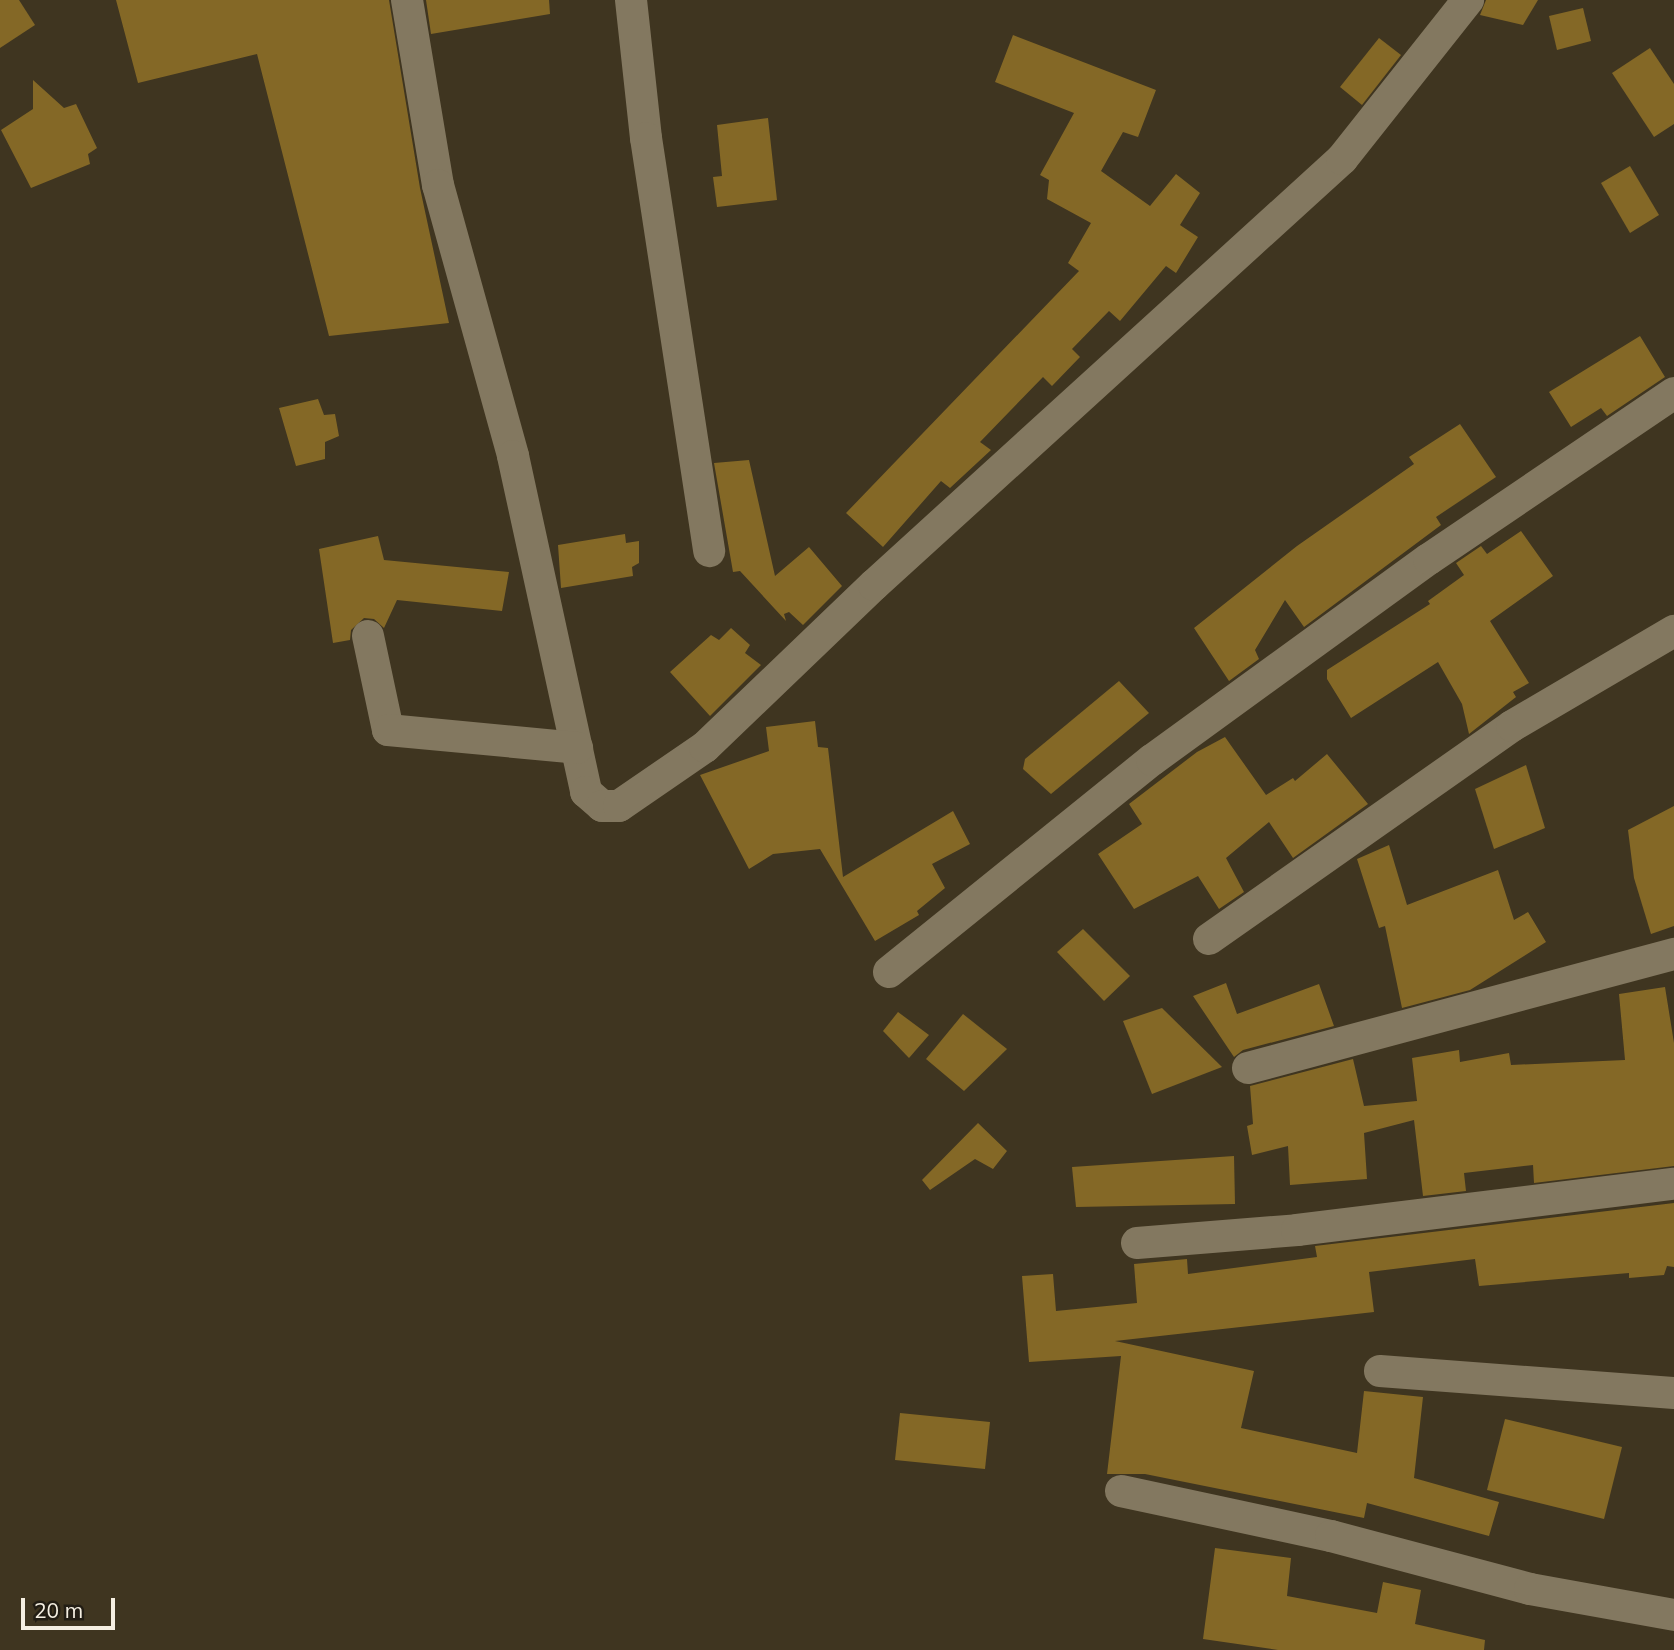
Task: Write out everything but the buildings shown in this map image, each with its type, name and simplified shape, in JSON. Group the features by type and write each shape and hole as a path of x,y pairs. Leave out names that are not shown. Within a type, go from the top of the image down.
{"street":[{"path":"407,0 438,185 513,456 586,792 602,806 618,806 705,747 874,584 1342,159 1468,0"},
{"path":"631,0 646,138 709,551"},
{"path":"889,972 1152,760 1429,559 1674,393"},
{"path":"1209,939 1512,726 1674,631"},
{"path":"368,636 388,730 578,748"},
{"path":"1248,1068 1674,954"},
{"path":"1137,1243 1297,1230 1674,1184"},
{"path":"1380,1371 1674,1393"},
{"path":"1122,1491 1331,1536 1530,1589 1674,1615"}]}
